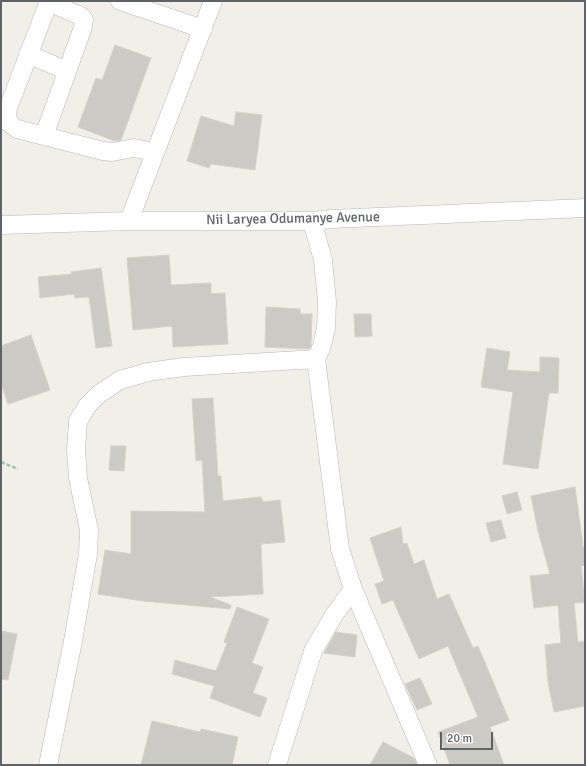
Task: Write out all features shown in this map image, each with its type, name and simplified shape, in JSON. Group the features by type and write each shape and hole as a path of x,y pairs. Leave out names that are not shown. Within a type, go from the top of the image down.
{"street":[{"path":"120,1 202,29"},
{"path":"129,221 213,1"},
{"path":"44,136 84,27 84,20 81,16 49,2 7,110 8,122 17,129 44,136 112,152 134,148 155,152"},
{"path":"28,54 67,71"},
{"name":"Nii Laryea Odumanye Avenue","path":"1,225 129,221 312,221 585,208"},
{"path":"312,221 323,260 327,302 326,328 322,346 316,359 340,549 354,589 428,765"},
{"path":"48,765 73,641 88,554 89,530 78,478 76,451 78,421 87,406 99,394 120,380 148,372 184,367 316,359"},
{"path":"277,765 313,651 334,615 354,589"}],"path":[{"path":"1,462 18,469"}],"building":[{"path":"115,45 151,58 121,140 115,141 78,127 96,78 102,80"},
{"path":"236,112 262,115 255,170 211,164 209,168 187,161 201,116 234,126"},
{"path":"169,255 171,285 211,283 211,294 225,293 228,344 173,347 172,326 133,330 127,258"},
{"path":"101,268 112,346 96,348 89,297 75,298 74,294 40,298 38,277 72,274 71,272"},
{"path":"266,307 300,309 300,314 312,314 311,346 309,349 265,347"},
{"path":"354,314 371,314 372,336 355,337"},
{"path":"31,335 50,390 8,404 1,383 1,346"},
{"path":"487,348 510,352 507,370 540,372 540,357 559,358 558,393 549,393 538,469 503,464 513,392 481,387"},
{"path":"213,398 218,476 221,476 223,501 261,497 263,502 280,500 285,542 261,544 263,594 210,597 231,605 230,609 143,601 98,594 105,550 131,554 131,511 205,512 202,460 196,461 192,399"},
{"path":"111,446 126,446 124,471 109,470"},
{"path":"575,487 583,547 585,547 585,565 581,566 585,602 574,603 578,642 585,641 585,706 554,712 548,682 545,645 561,643 558,605 534,608 530,576 550,574 538,531 531,496"},
{"path":"517,492 522,510 507,514 502,496"},
{"path":"501,520 506,538 491,542 486,523"},
{"path":"401,527 403,544 407,543 414,564 424,560 437,599 449,594 473,648 478,646 509,720 490,727 504,765 450,765 438,732 478,717 448,646 419,659 393,600 382,604 375,584 384,581 370,538"},
{"path":"237,607 269,619 252,663 263,667 253,693 267,698 260,717 210,698 214,686 172,674 175,660 216,671 227,643 224,642"},
{"path":"1,631 17,634 8,680 1,679"},
{"path":"336,632 357,635 355,657 324,653"},
{"path":"420,678 432,704 417,710 405,684"},
{"path":"152,721 200,732 201,729 238,737 232,765 141,765"},
{"path":"383,742 414,758 417,765 370,765"}]}
